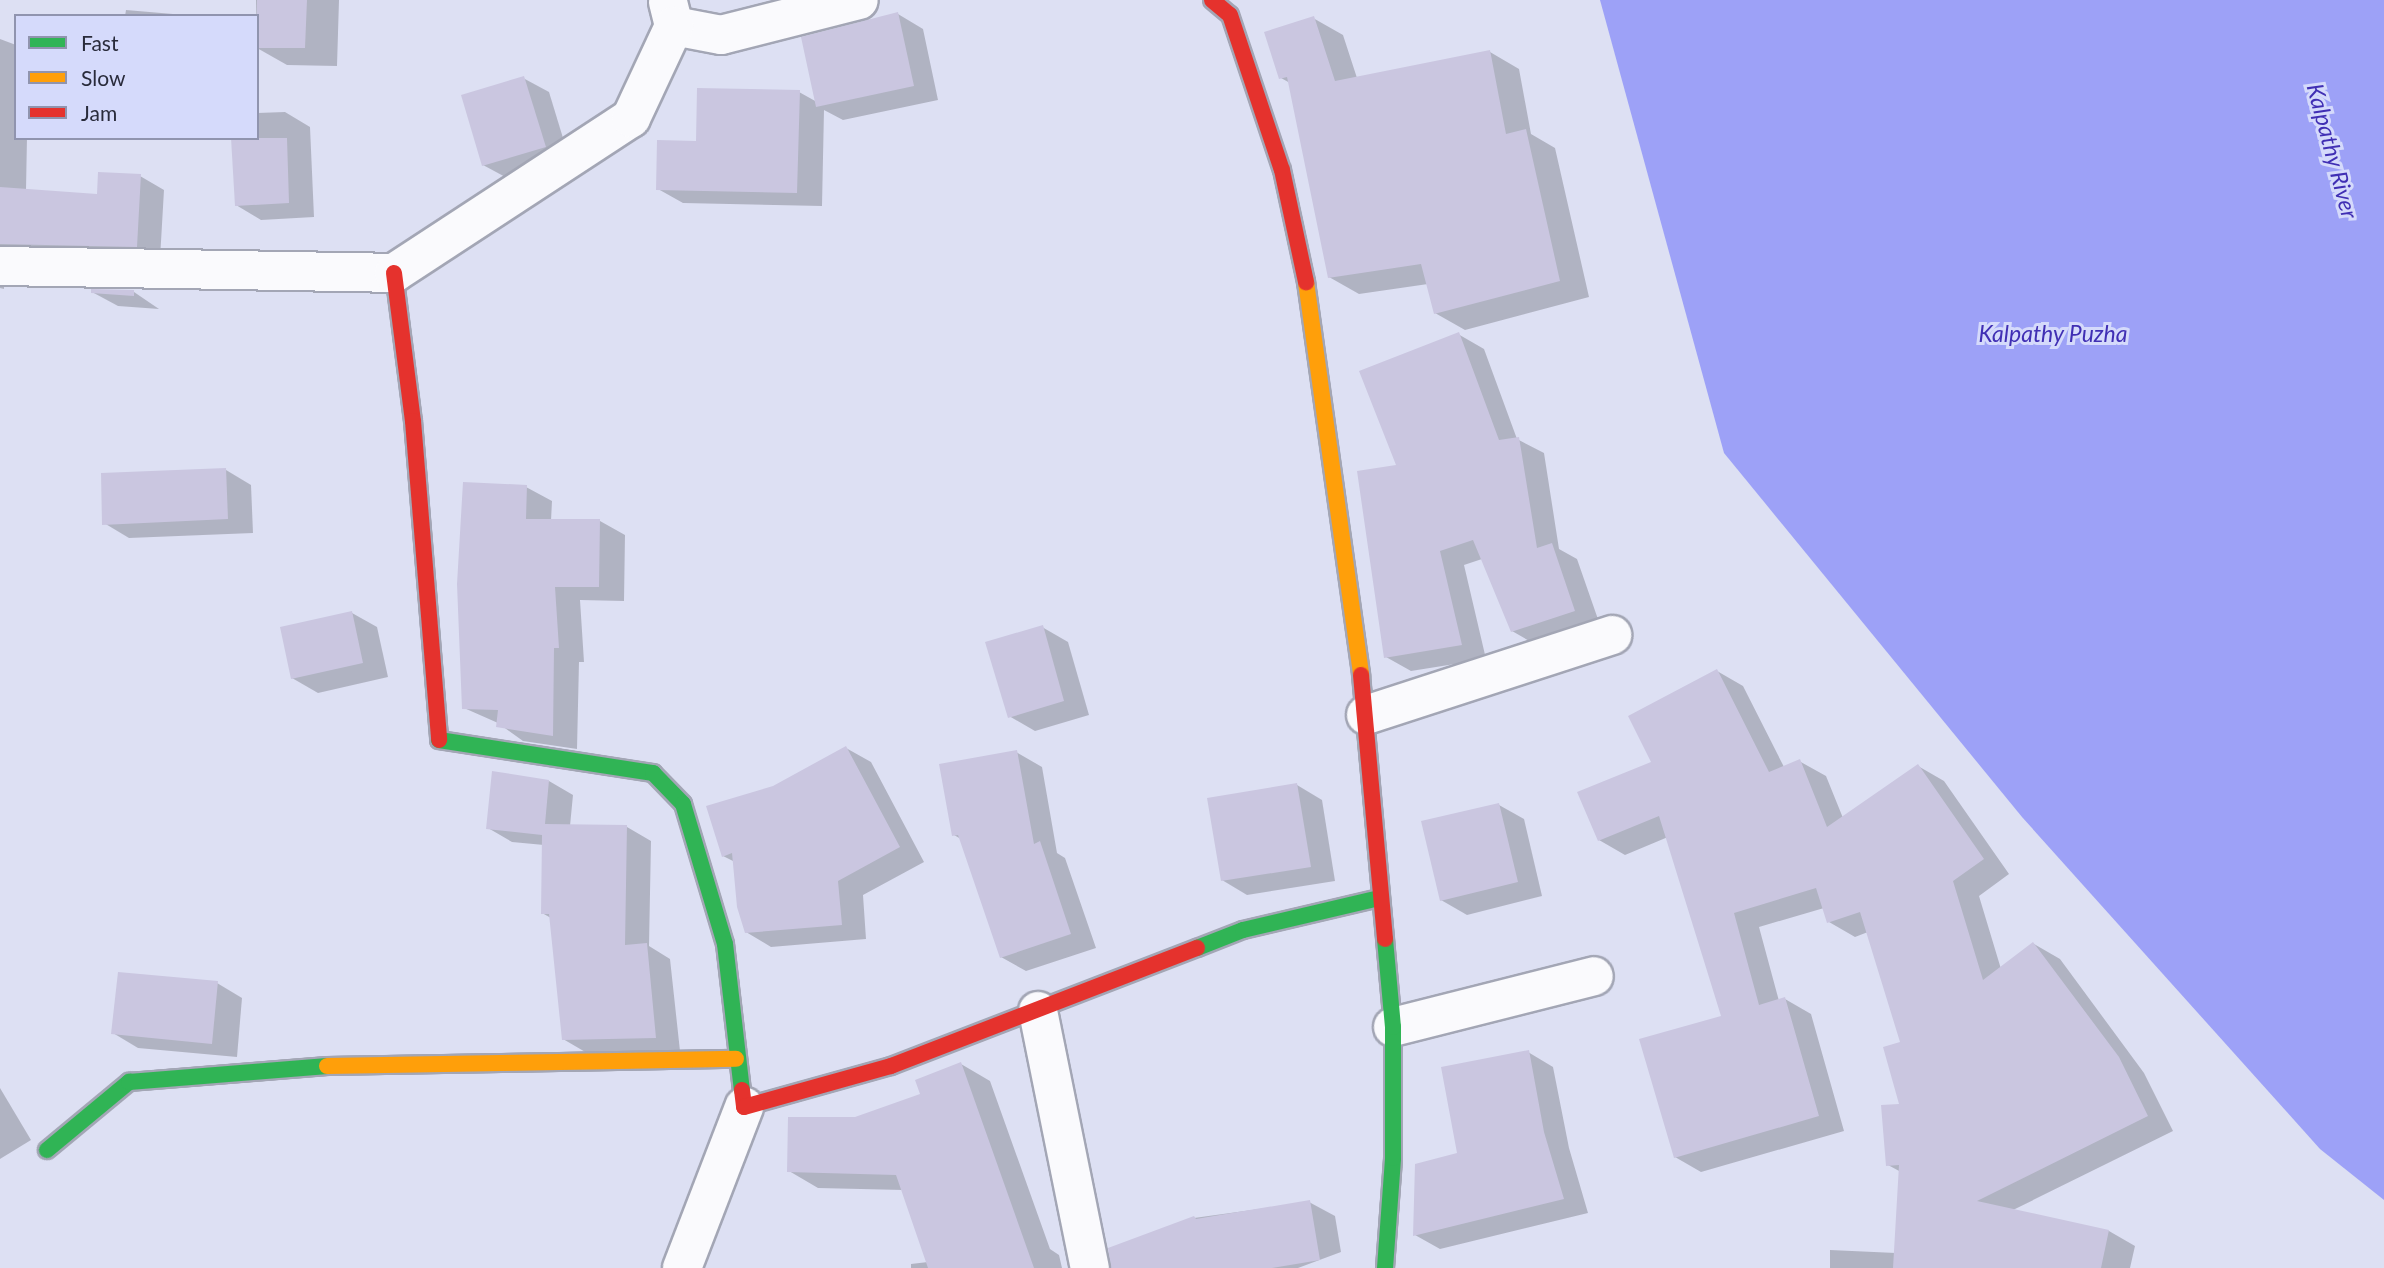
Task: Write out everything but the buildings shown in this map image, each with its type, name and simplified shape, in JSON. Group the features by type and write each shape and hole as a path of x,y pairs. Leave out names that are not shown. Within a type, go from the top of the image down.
{"street":[{"path":"0,266 394,273 631,118 671,13 721,34 859,0"},
{"path":"1212,0 1230,15 1278,157 1307,287 1366,715 1379,898 1393,1027 1393,1158 1385,1268"},
{"path":"394,273 413,421 439,741 653,773 683,804 725,944 736,1059 744,1107 682,1268"},
{"path":"1366,715 1612,635"},
{"path":"744,1107 891,1066 1243,930 1379,898"},
{"path":"1393,1027 1594,976"},
{"path":"1038,1011 1090,1268"},
{"path":"47,1150 129,1082 319,1066 736,1059"}],"water":[{"name":"Kalpathy Puzha","path":"1600,0 2384,0 2384,1200 2320,1149 2022,817 1724,453"}],"traffic: fast":[{"path":"439,740 653,773 683,804 725,944 742,1090"},
{"path":"1197,948 1243,930 1379,898"},
{"path":"1385,939 1393,1027 1393,1158 1385,1268"},
{"path":"47,1150 129,1082 327,1066"}],"traffic: slow":[{"path":"1306,282 1361,675"},
{"path":"327,1066 736,1059"}],"traffic: jam":[{"path":"1212,0 1230,15 1282,170 1306,282"},
{"path":"394,273 413,421 439,740"},
{"path":"1361,675 1385,939"},
{"path":"742,1090 744,1107 891,1066 1197,948"}],"water label":[{"name":"Kalpathy River","path":"2333,151"}]}
